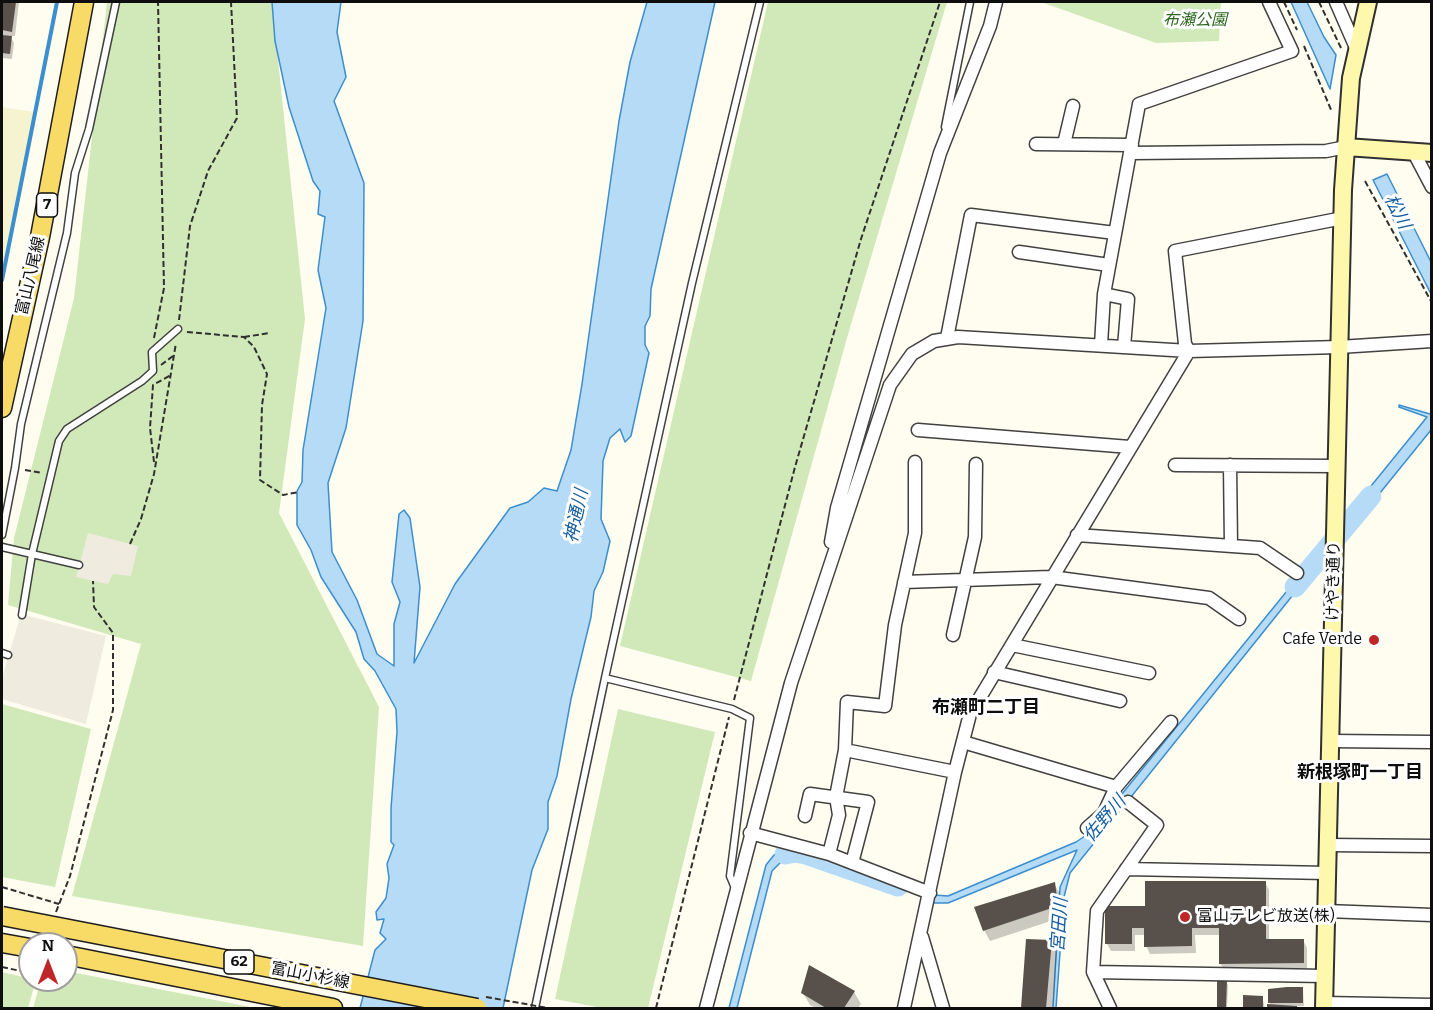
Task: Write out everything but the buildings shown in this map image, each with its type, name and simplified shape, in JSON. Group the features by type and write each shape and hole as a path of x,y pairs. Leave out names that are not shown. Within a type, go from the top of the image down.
{"main road":[{"name":"富山八尾線","path":"2,408 40,237 84,2"},
{"name":"富山小杉線","path":"2,916 477,1008"},
{"path":"2,943 18,946"},
{"name":"富山小杉線","path":"78,957 333,1008"}],"street":[{"path":"824,582 837,508 940,153 990,26 996,2"},
{"path":"1101,345 1104,294 1139,104 1292,51 1269,2"},
{"path":"1336,2 1352,54"},
{"path":"1352,54 1368,2"},
{"name":"けやき通り","path":"1324,1006 1343,190 1352,54"},
{"path":"1064,144 1072,106"},
{"path":"1036,144 1131,149 1326,151 1346,147 1431,153"},
{"path":"1413,151 1431,187"},
{"path":"947,338 971,214 1115,233"},
{"path":"1189,351 1185,344 1174,251 1343,218"},
{"path":"1019,252 1109,265"},
{"path":"1104,294 1128,298 1124,347"},
{"path":"706,1008 735,888 791,683 890,386 912,354 934,341 947,338 1189,351 1339,347 1431,341"},
{"path":"904,1008 954,772 970,714 1189,351"},
{"path":"918,430 1130,447"},
{"path":"829,854 839,815 836,797 844,750 847,702 885,706 895,626 915,533 915,462"},
{"path":"953,635 975,537 976,464"},
{"path":"1174,465 1336,466"},
{"path":"1230,465 1231,546"},
{"path":"1077,535 1260,548 1297,573"},
{"path":"904,582 1051,577 1209,598 1239,619"},
{"path":"1012,645 1149,672"},
{"path":"994,672 1120,701"},
{"path":"1087,828 1104,813 1116,787 1172,722"},
{"path":"1330,741 1431,742"},
{"path":"963,742 1116,787"},
{"path":"844,750 954,772"},
{"path":"805,816 810,794 868,802 852,863"},
{"path":"1110,1008 1093,972 1097,911 1157,825 1128,802"},
{"path":"750,833 829,854 930,893"},
{"path":"1328,845 1431,846"},
{"path":"1126,869 1327,873"},
{"path":"1326,911 1431,915"},
{"path":"921,935 943,1008"},
{"path":"1093,972 1324,976"},
{"path":"1324,1006 1431,1005"}],"lane":[{"path":"2,535 21,424 65,243 75,173 89,129 116,2"},
{"path":"535,1008 692,283 760,2"},
{"path":"940,153 970,2"},
{"path":"22,615 32,554 59,441 67,429 142,381 153,371 152,352 178,329"},
{"path":"2,547 79,565"},
{"path":"605,678 732,709 750,718 730,876 735,888"}],"path":[{"path":"152,352 164,288 158,2"},
{"path":"130,544 141,519 155,465 178,329 190,226 208,171 237,118 231,2"},
{"path":"656,1008 789,488 861,238 940,2"},
{"path":"1284,2 1299,34"},
{"path":"1319,2 1352,54"},
{"path":"1303,45 1332,112"},
{"path":"1365,181 1431,303"},
{"path":"178,329 244,337 270,333"},
{"path":"244,337 261,357 267,374 262,405 260,480 283,495 299,492"},
{"path":"155,465 150,428 153,385 171,375"},
{"path":"15,468 51,475"},
{"path":"55,914 70,876 113,710 113,633 94,607 93,581"},
{"path":"2,887 59,904"},
{"path":"2,967 18,970"}],"shaded area":[{"path":"2,107 34,112 2,270"},
{"path":"88,533 138,546 131,576 113,574 108,584 76,577"},
{"path":"21,614 106,636 86,724 2,699 2,678"}],"green space":[{"path":"107,2 272,2 305,319 279,513 379,707 363,946 72,896 141,644 8,605 14,538 74,298"},
{"path":"768,2 947,2 847,338 751,681 620,646"},
{"name":"布瀬公園","path":"1041,2 1221,2 1219,41 1156,43"},
{"path":"2,704 91,729 55,887 2,877"},
{"path":"618,709 715,732 648,1008 602,1008 555,999"},
{"path":"2,972 18,976 18,992 33,992 28,1008 2,1008"},
{"path":"78,973 256,1008 33,1008 38,992 78,992"}],"water":[{"name":"神通川","path":"272,2 341,2 337,32 346,77 334,101 364,183 363,321 346,428 328,483 332,552 357,600 377,654 394,666 394,624 400,602 392,582 399,514 404,510 410,518 420,587 414,663 455,584 510,508 528,502 544,488 557,491 571,450 619,121 630,62 647,2 715,2 651,289 650,316 645,326 645,345 649,353 631,436 625,442 620,429 610,438 603,461 601,519 610,541 603,572 594,591 591,617 571,699 557,776 548,802 548,829 532,870 503,1008 360,1008 375,950 386,939 380,933 384,919 377,920 376,912 386,898 389,878 387,864 394,845 391,842 391,808 397,732 396,709 375,671 364,659 356,632 321,577 311,550 297,525 297,491 302,482 303,450 326,308 318,270 325,217 318,214 320,191 313,181 289,107 275,41"},
{"path":"1291,2 1307,2 1324,37 1336,55 1330,89"},
{"name":"松川","path":"1387,174 1431,262 1431,294 1373,180"},
{"path":"1399,405 1430,414 1431,412 1431,430 1354,525 1354,507 1427,417 1399,407"},
{"name":"宮田川","path":"1313,559 1313,570 1070,873 1064,897 1056,1008 1053,1008 1060,887 1077,850 948,903 932,903 934,895 948,896 1076,842 1091,832"},
{"path":"791,848 811,852 811,860 796,856 785,858 772,871 737,1008 729,1008 766,865 774,855"}],"waterway":[{"path":"2,280 57,2"},
{"name":"佐野川","path":"1295,587 1371,496"},
{"name":"佐野川","path":"785,854 795,852 806,854 898,886"}],"place":[{"name":"Cafe Verde","path":"1374,640"},
{"name":"富山テレビ放送(株)","path":"1185,917"}],"district":[{"name":"布瀬町二丁目","path":"986,708"},
{"name":"新根塚町一丁目","path":"1360,773"}]}
